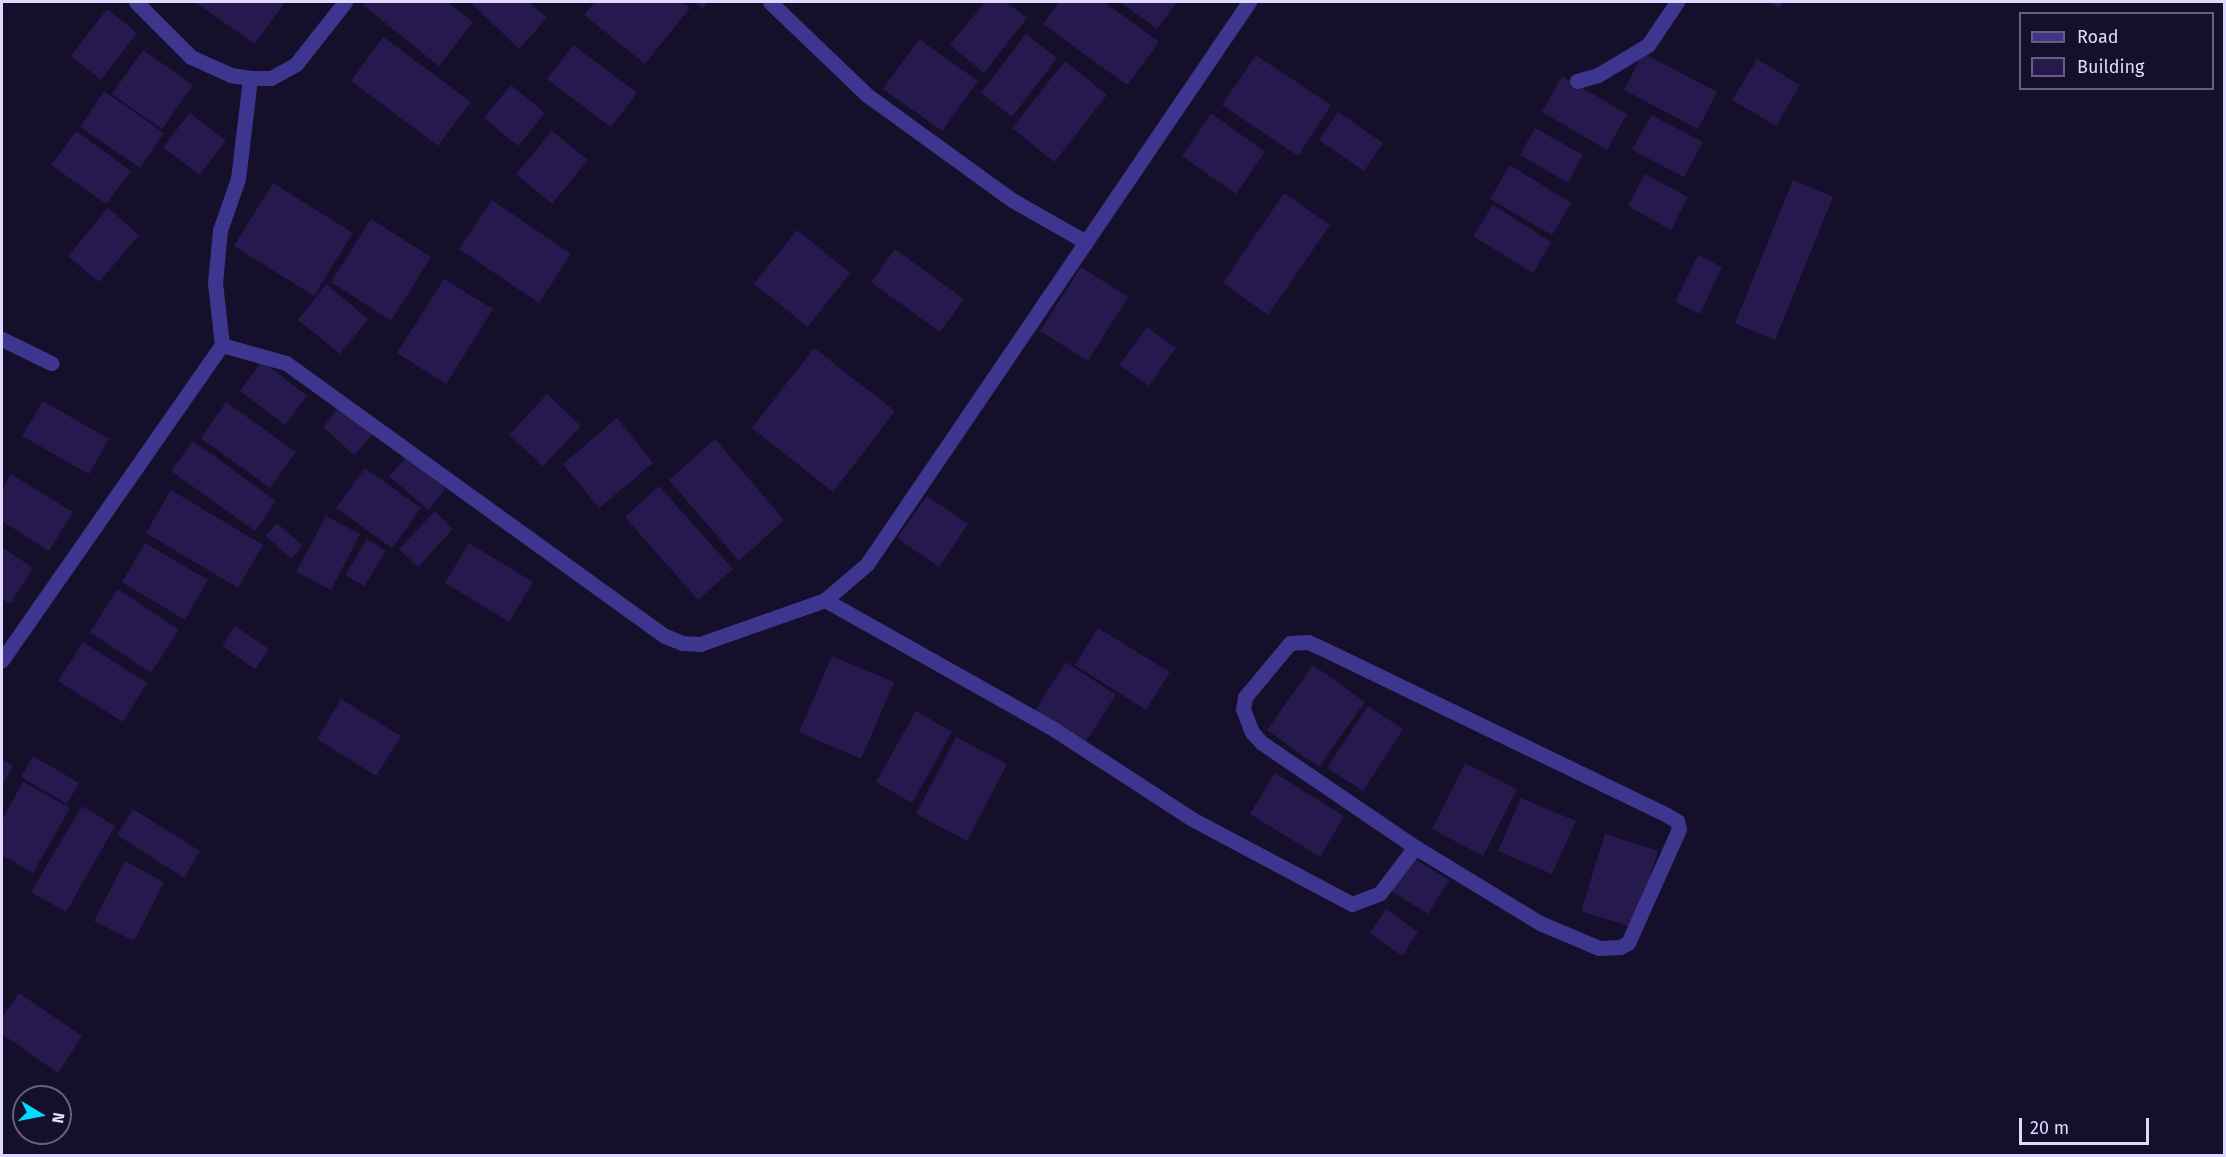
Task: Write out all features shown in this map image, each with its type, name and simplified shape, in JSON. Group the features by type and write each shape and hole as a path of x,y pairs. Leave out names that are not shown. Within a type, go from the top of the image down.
{"street":[{"path":"136,2 191,57 231,75 250,78 271,78 296,64 345,2"},
{"path":"770,2 867,95 1012,200 1086,242"},
{"path":"222,345 286,363 665,636 682,643 700,644 825,600 867,564 895,517 1249,2"},
{"path":"1577,81 1598,75 1648,45 1677,2"},
{"path":"2,660 222,345 215,283 219,241 238,179 250,78"},
{"path":"2,339 51,363"},
{"path":"825,600 1052,728 1192,819 1345,902 1364,902 1380,893 1415,847"},
{"path":"1308,642 1319,647 1667,815 1677,822 1679,829 1628,943 1610,949 1599,948 1540,923 1415,847 1262,743 1252,732 1243,709 1245,697 1290,643 1308,642"}],"building":[{"path":"195,2 285,2 255,44"},
{"path":"366,2 447,2 473,22 439,66 363,5"},
{"path":"470,2 529,2 547,18 519,49"},
{"path":"595,2 682,2 690,8 645,64 584,15"},
{"path":"694,2 709,2 703,9"},
{"path":"985,2 1006,2 1027,18 984,73 950,45"},
{"path":"1059,2 1104,2 1159,42 1127,85 1043,24"},
{"path":"1120,2 1177,2 1157,29"},
{"path":"1769,2 1784,2 1779,8"},
{"path":"107,9 137,33 101,80 71,56"},
{"path":"1026,34 1057,58 1012,117 981,93"},
{"path":"383,37 471,102 438,146 351,81"},
{"path":"919,39 978,81 942,131 883,89"},
{"path":"573,45 637,93 611,127 547,79"},
{"path":"143,50 193,85 162,129 112,94"},
{"path":"1643,53 1717,92 1698,129 1624,90"},
{"path":"1256,55 1331,105 1298,156 1222,105"},
{"path":"1757,59 1800,85 1776,126 1732,100"},
{"path":"1065,61 1107,95 1054,162 1012,128"},
{"path":"1562,76 1627,114 1607,150 1542,112"},
{"path":"511,85 545,113 518,146 484,118"},
{"path":"104,91 164,133 140,168 80,127"},
{"path":"1338,112 1383,143 1364,171 1319,140"},
{"path":"190,113 226,141 199,175 163,147"},
{"path":"1211,113 1265,152 1236,194 1182,156"},
{"path":"1651,115 1703,142 1684,177 1632,150"},
{"path":"1535,128 1583,155 1568,183 1520,155"},
{"path":"76,131 131,171 106,204 51,165"},
{"path":"552,131 588,160 552,204 516,174"},
{"path":"1510,165 1571,203 1552,235 1490,199"},
{"path":"1645,174 1688,197 1671,230 1628,206"},
{"path":"1793,180 1833,197 1775,340 1735,323"},
{"path":"273,183 353,233 314,296 234,246"},
{"path":"1284,193 1330,225 1268,315 1223,283"},
{"path":"492,200 571,254 539,303 459,249"},
{"path":"1493,205 1551,242 1533,273 1473,236"},
{"path":"108,208 139,235 99,282 68,256"},
{"path":"371,219 431,257 391,321 331,282"},
{"path":"797,230 850,273 808,327 754,284"},
{"path":"895,249 964,299 940,332 871,282"},
{"path":"1698,255 1722,267 1700,314 1675,302"},
{"path":"1081,267 1128,297 1088,361 1040,331"},
{"path":"444,279 493,309 446,384 397,353"},
{"path":"326,284 368,319 340,354 298,320"},
{"path":"1147,327 1176,348 1149,386 1119,365"},
{"path":"814,348 895,411 833,492 752,428"},
{"path":"262,361 307,396 285,425 240,391"},
{"path":"547,394 581,426 543,466 509,435"},
{"path":"43,401 109,439 89,474 22,436"},
{"path":"226,402 296,452 270,488 201,438"},
{"path":"341,405 374,433 354,455 323,427"},
{"path":"617,418 653,463 599,508 563,464"},
{"path":"715,439 784,520 739,561 669,480"},
{"path":"193,441 276,501 255,531 171,471"},
{"path":"408,456 446,489 428,510 389,476"},
{"path":"365,468 421,508 392,548 336,508"},
{"path":"11,474 73,512 49,551 2,521 2,490"},
{"path":"659,486 733,569 698,600 625,517"},
{"path":"171,490 263,545 238,588 146,533"},
{"path":"927,496 968,524 939,567 897,538"},
{"path":"435,511 453,529 418,567 399,549"},
{"path":"326,516 360,534 331,590 296,572"},
{"path":"277,523 303,546 291,559 266,536"},
{"path":"367,539 386,551 364,586 345,575"},
{"path":"145,543 208,580 185,620 122,582"},
{"path":"469,543 533,582 509,622 445,583"},
{"path":"2,547 33,568 10,604 2,598"},
{"path":"118,589 179,630 151,673 90,632"},
{"path":"235,626 269,649 255,669 222,646"},
{"path":"1098,628 1170,672 1146,710 1075,665"},
{"path":"83,642 147,683 123,722 58,681"},
{"path":"832,656 894,682 861,759 799,732"},
{"path":"1066,662 1116,695 1084,744 1034,712"},
{"path":"1313,665 1365,702 1319,767 1267,730"},
{"path":"341,699 401,736 376,776 317,739"},
{"path":"1368,706 1403,729 1363,791 1327,768"},
{"path":"916,711 952,732 912,803 876,782"},
{"path":"956,737 1007,764 967,841 916,814"},
{"path":"33,756 79,783 67,804 21,777"},
{"path":"2,759 13,766 2,785"},
{"path":"1465,763 1517,789 1483,856 1432,829"},
{"path":"1275,773 1344,816 1320,857 1250,814"},
{"path":"23,782 70,808 33,873 2,855 2,820"},
{"path":"1521,798 1576,821 1552,874 1498,851"},
{"path":"82,806 115,826 66,912 31,892"},
{"path":"133,809 200,851 184,878 117,835"},
{"path":"1605,834 1658,851 1634,928 1581,911"},
{"path":"1411,857 1449,880 1428,914 1391,891"},
{"path":"125,861 164,882 134,941 94,921"},
{"path":"1386,909 1418,932 1402,956 1370,933"},
{"path":"19,993 82,1036 58,1073 2,1034 2,1018"}]}
